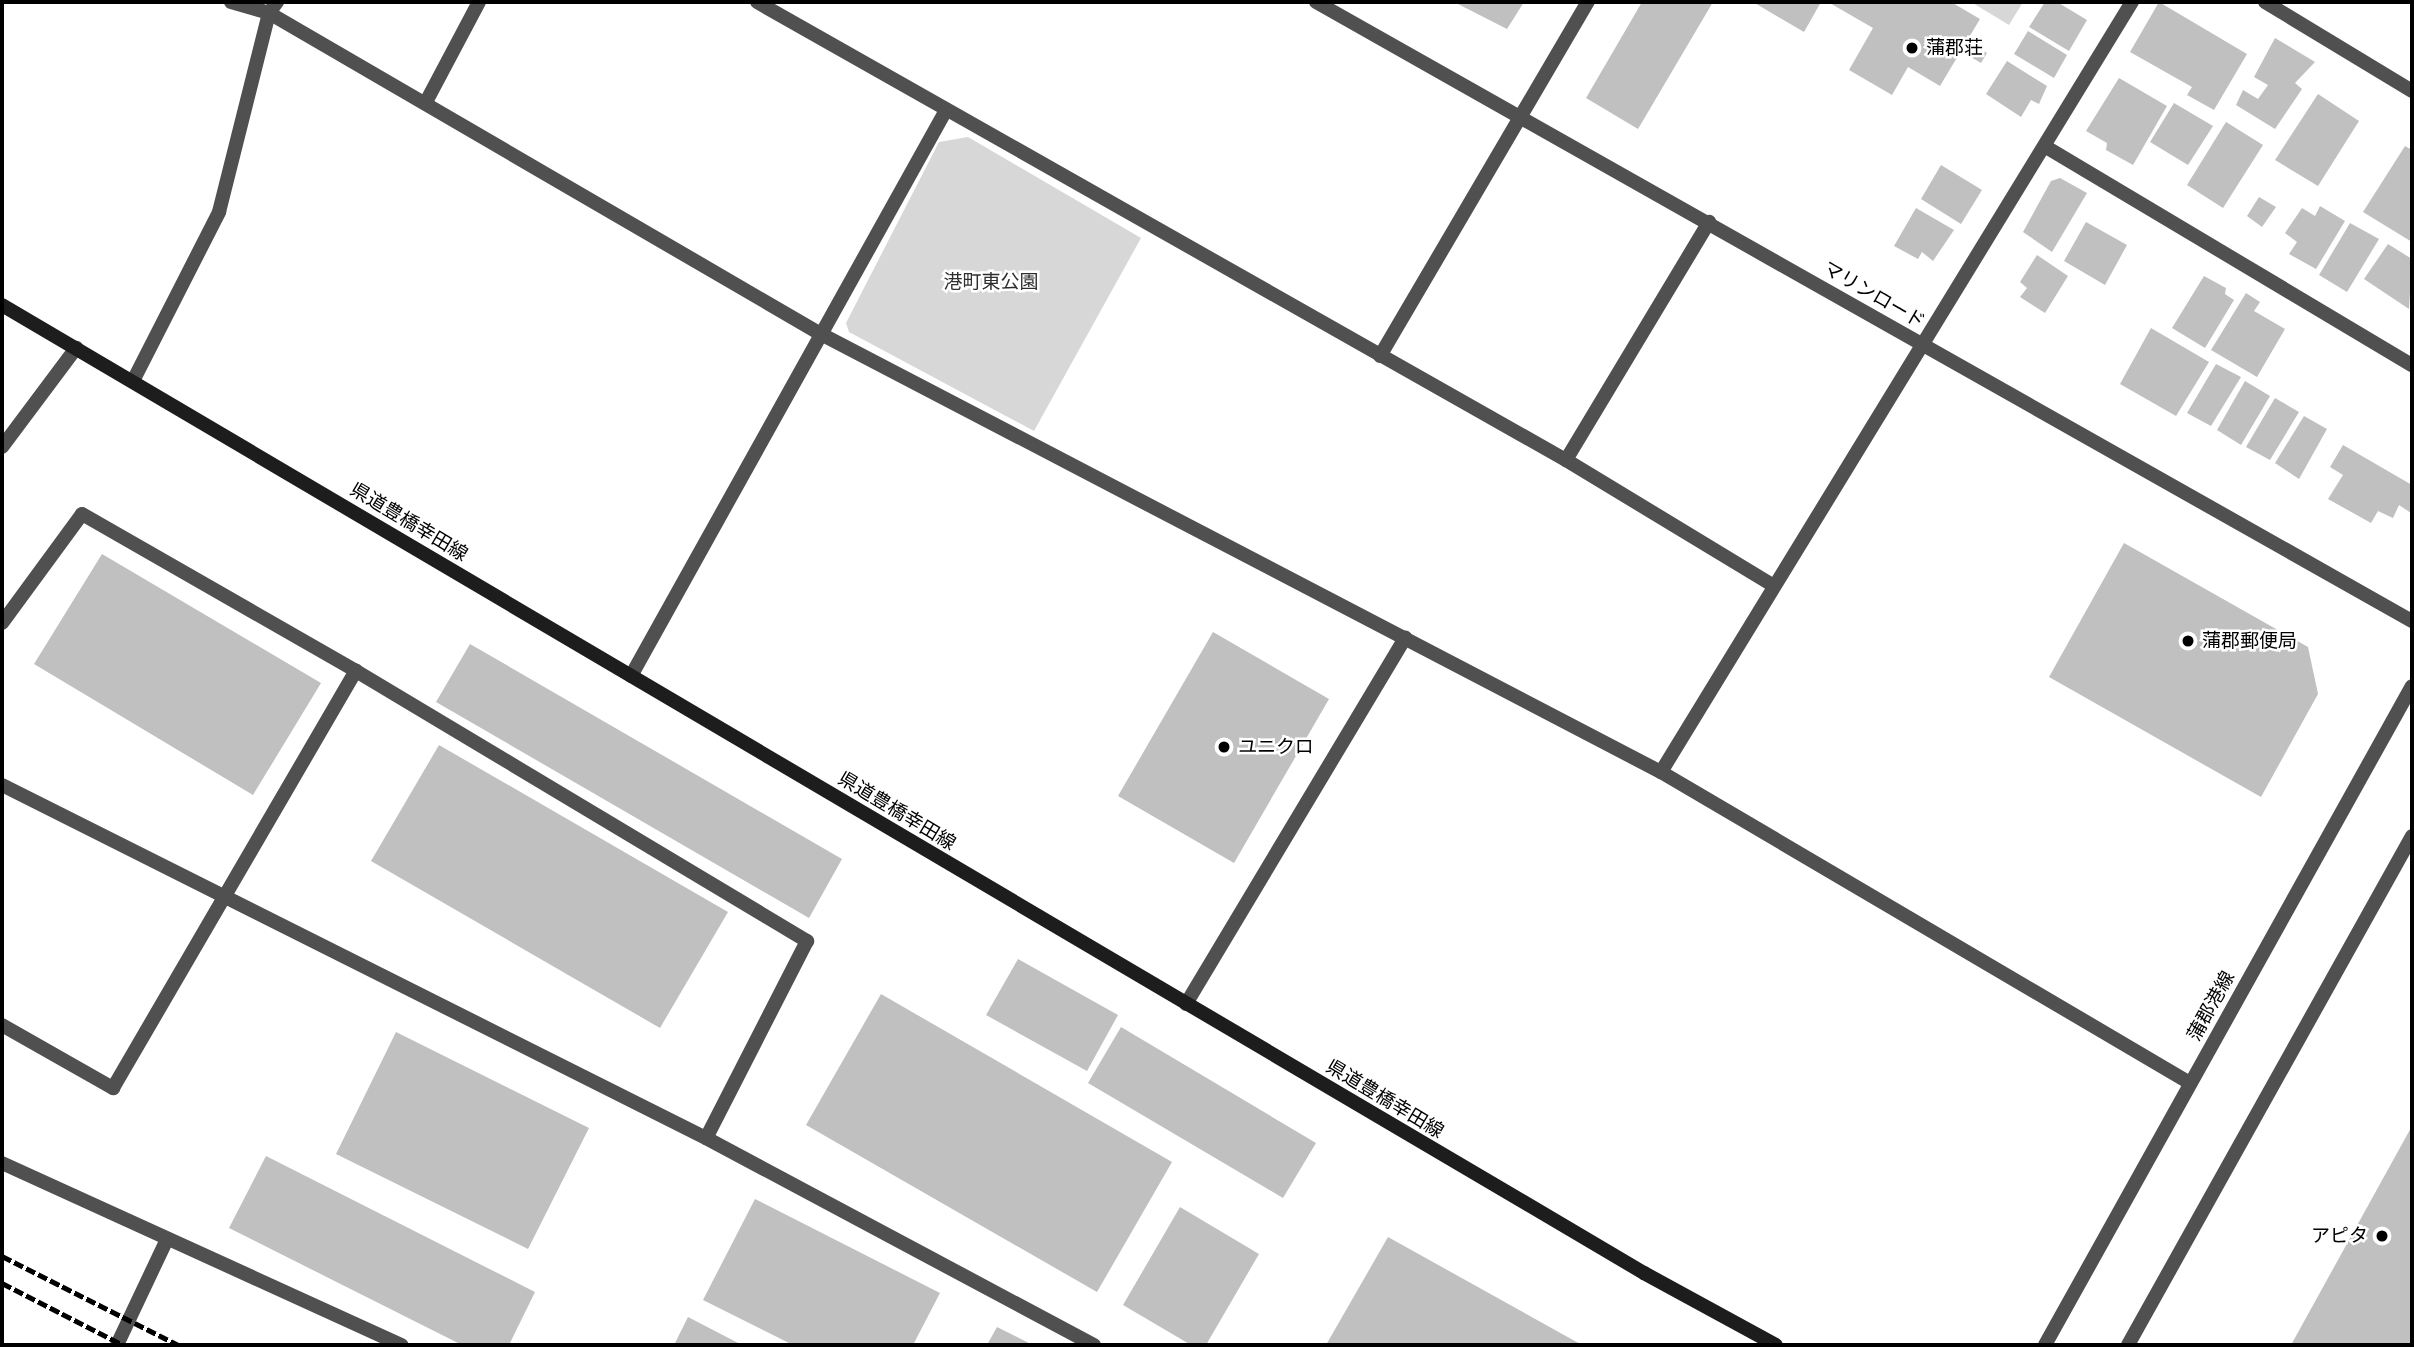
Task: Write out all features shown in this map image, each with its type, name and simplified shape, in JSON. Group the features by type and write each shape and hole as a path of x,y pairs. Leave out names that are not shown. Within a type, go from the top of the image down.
{"main road":[{"name":"県道豊橋幸田線","path":"2,305 1644,1273 1776,1345"}],"street":[{"path":"231,2 273,7 426,102 819,333 1661,772 2190,1083"},
{"path":"426,102 479,2"},
{"path":"758,2 1566,460 1774,586"},
{"name":"マリンロード","path":"1316,2 2412,621"},
{"path":"1380,356 1588,2"},
{"path":"1661,772 2046,147 2132,2"},
{"path":"2265,2 2412,91"},
{"path":"133,381 219,212 273,7"},
{"path":"631,676 819,333 946,110"},
{"path":"2046,147 2412,365"},
{"path":"1566,460 1709,222"},
{"path":"2,447 76,348"},
{"path":"2,623 82,514 356,671 807,941 706,1138"},
{"path":"1186,1004 1405,638"},
{"path":"2,1025 113,1088 221,898 356,671"},
{"name":"蒲郡港線","path":"2045,1345 2412,686"},
{"path":"2,785 221,898 706,1138 1094,1345"},
{"path":"2128,1345 2412,836"},
{"path":"2,1163 401,1345"},
{"path":"117,1345 167,1239"}],"green space":[{"path":"1971,2 2023,2 2009,25"},
{"name":"港町東公園","path":"968,137 1141,238 1034,431 849,332 846,323 939,142"}],"building":[{"path":"1454,2 1524,2 1507,29"},
{"path":"1642,2 1713,2 1638,129 1586,98"},
{"path":"1753,2 1821,2 1804,32"},
{"name":"蒲郡荘","path":"1828,2 1951,2 1980,19 1940,86 1908,67 1892,95 1849,70 1873,28"},
{"path":"2045,2 2057,2 2087,20 2069,51 2029,27"},
{"path":"2159,2 2247,54 2214,110 2187,95 2192,87 2130,52"},
{"path":"2028,31 2067,55 2054,78 2014,54"},
{"path":"2275,38 2315,62 2295,83 2302,89 2275,129 2236,105 2243,90 2258,99 2268,85 2254,77"},
{"path":"1970,43 1987,53 1981,63 1964,53"},
{"path":"2007,61 2047,86 2039,104 2031,100 2021,117 1986,94"},
{"path":"2119,78 2167,106 2133,165 2106,150 2107,143 2086,131"},
{"path":"2318,94 2359,121 2318,186 2275,160"},
{"path":"2174,103 2213,126 2188,165 2150,142"},
{"path":"2226,122 2263,145 2223,208 2187,185"},
{"path":"2405,146 2412,150 2412,242 2363,212"},
{"path":"1941,165 1982,190 1961,224 1921,199"},
{"path":"2060,178 2087,193 2052,252 2023,232 2051,181"},
{"path":"2259,197 2276,207 2262,227 2247,216"},
{"path":"2320,206 2345,221 2316,269 2289,254 2297,242 2285,233 2302,208 2315,216"},
{"path":"1916,208 1954,230 1933,261 1922,252 1918,259 1894,246"},
{"path":"2086,222 2127,245 2105,285 2064,261"},
{"path":"2350,223 2379,239 2347,292 2319,275"},
{"path":"2388,244 2412,259 2409,309 2364,279"},
{"path":"2037,255 2068,276 2045,313 2020,297 2027,288 2020,282"},
{"path":"2204,276 2226,288 2225,294 2234,300 2205,348 2172,328"},
{"path":"2246,293 2260,302 2254,311 2285,329 2257,377 2211,350"},
{"path":"2151,328 2209,362 2176,416 2120,384"},
{"path":"2216,364 2241,377 2211,426 2187,413"},
{"path":"2245,381 2270,396 2241,445 2217,430"},
{"path":"2275,398 2299,412 2270,460 2246,447"},
{"path":"2304,416 2327,429 2299,479 2275,463"},
{"path":"2343,445 2412,485 2411,513 2399,505 2393,518 2378,511 2371,523 2328,499 2343,475 2330,467"},
{"path":"2124,543 2308,647 2318,694 2261,797 2049,677"},
{"path":"102,554 321,683 253,795 34,664"},
{"name":"ユニクロ","path":"1213,632 1329,699 1234,863 1118,796"},
{"path":"470,644 842,859 809,918 436,702"},
{"path":"439,745 728,912 660,1028 371,861"},
{"path":"1018,959 1118,1015 1087,1071 986,1015"},
{"path":"881,994 1172,1162 1097,1292 806,1125"},
{"path":"1121,1027 1316,1143 1283,1198 1088,1083"},
{"path":"396,1032 589,1128 528,1249 336,1154"},
{"name":"アピタ","path":"2412,1126 2412,1345 2291,1345"},
{"path":"266,1156 535,1292 509,1345 462,1345 229,1228"},
{"path":"755,1199 940,1293 913,1345 793,1345 703,1300"},
{"path":"1180,1207 1259,1254 1206,1345 1191,1345 1123,1305"},
{"path":"1388,1237 1582,1345 1326,1345"},
{"path":"688,1317 742,1345 674,1345"},
{"path":"997,1327 1033,1345 987,1345"}],"railway":[{"path":"2,1256 178,1345"},
{"path":"2,1283 123,1345"}],"place":[{"name":"蒲郡荘","path":"1912,48"},
{"name":"蒲郡郵便局","path":"2188,641"},
{"name":"ユニクロ","path":"1224,747"},
{"name":"アピタ","path":"2382,1236"}]}
